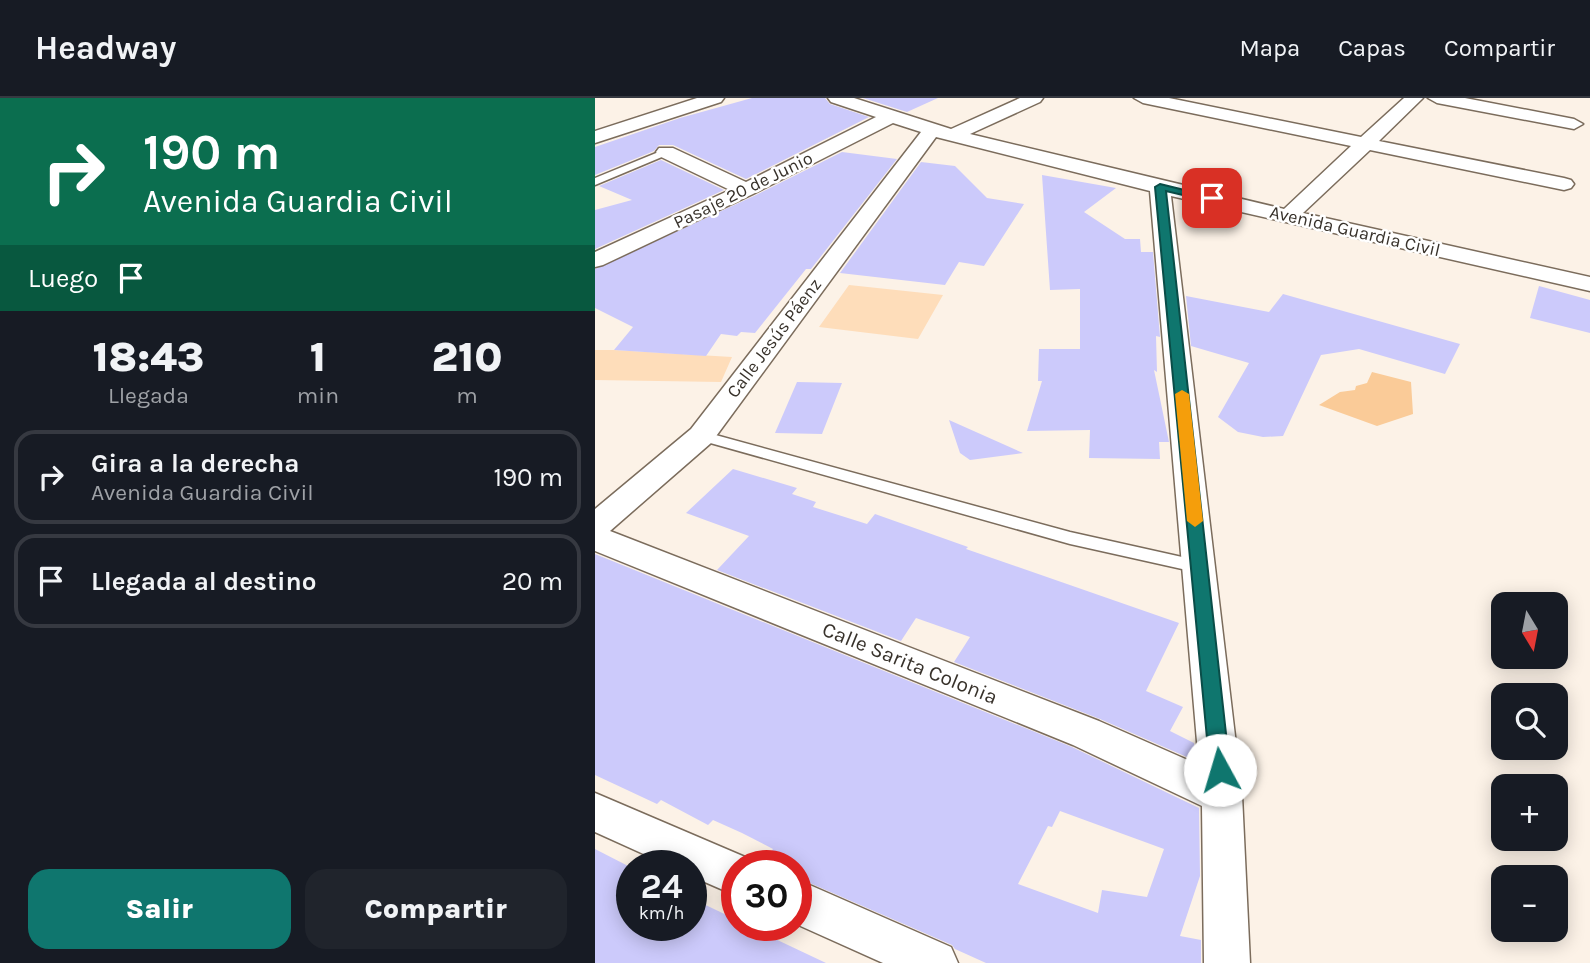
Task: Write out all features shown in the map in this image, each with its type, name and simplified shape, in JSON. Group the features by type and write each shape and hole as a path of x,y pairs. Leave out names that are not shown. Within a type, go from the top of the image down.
{"street":[{"path":"595,136 715,98"},
{"name":"Avenida Guardia Civil","path":"837,98 943,132 1160,187 1590,284"},
{"path":"943,132 1034,98"},
{"path":"1143,98 1565,184"},
{"path":"1288,216 1414,98"},
{"path":"1437,98 1574,124"},
{"name":"Pasaje 20 de Junio","path":"595,260 746,190 890,117"},
{"name":"Calle Jesús Páenz","path":"595,526 701,436 943,132"},
{"path":"666,152 746,190"},
{"path":"1160,187 1222,795 1227,963"},
{"name":"Calle Sarita Colonia","path":"595,538 1086,733 1222,795"},
{"path":"595,812 721,868"},
{"path":"812,908 935,963"}],"lane":[{"path":"595,182 666,152"},
{"path":"701,436 1070,538 1200,567"}],"shaded area":[{"path":"849,285 943,295 918,339 819,327"},
{"path":"595,350 732,357 721,382 595,380"},
{"path":"1372,372 1411,382 1413,414 1377,426 1319,405 1340,392 1355,390 1356,386 1367,383"}],"building":[{"path":"752,98 825,98 830,104 869,117 746,179 673,145 659,145 654,151 595,175 595,147 680,118"},
{"path":"863,98 938,98 907,112"},
{"path":"842,152 897,159 811,269 806,269 755,333 741,332 737,336 721,334 706,356 614,350 633,327 595,308 595,269"},
{"path":"661,160 724,190 595,249 595,210 632,200 599,186"},
{"path":"921,162 955,166 987,198 1024,204 984,266 959,262 945,285 840,273"},
{"path":"1042,175 1116,188 1084,212 1125,239 1140,239 1141,252 1153,252 1160,337 1156,336 1157,372 1154,370 1169,442 1159,442 1160,459 1089,458 1090,430 1027,431 1042,381 1038,381 1039,349 1080,349 1080,289 1050,290"},
{"path":"1539,286 1590,300 1590,333 1530,318"},
{"path":"1283,294 1460,344 1445,374 1359,349 1321,355 1283,436 1263,437 1238,432 1218,417 1249,363 1191,346 1186,296 1269,312"},
{"path":"797,382 842,383 822,434 775,433"},
{"path":"949,420 1023,453 970,460 960,453"},
{"path":"733,469 797,488 792,494 816,502 813,507 867,524 875,514 968,547 966,549 1179,623 1146,691 1183,707 1170,731 1194,743 1196,761 1100,719 954,662 970,637 916,618 901,641 717,570 749,536 686,513"},
{"path":"595,554 1072,747 1199,808 1200,876 1180,936 1201,940 1201,963 986,963 955,949 952,945 812,884 812,850 772,850 713,820 708,825 661,800 657,804 595,775","holes":["1060,811 1164,849 1147,897 1102,890 1098,913 1018,884 1048,826 1052,827"]},
{"path":"595,849 616,860 616,941 707,941 707,906 721,912 721,941 780,941 826,963 595,963"}],"slow traffic":[{"path":"1182,394 1195,521"}],"route":[{"path":"1212,198 1160,187 1220,770"}]}
